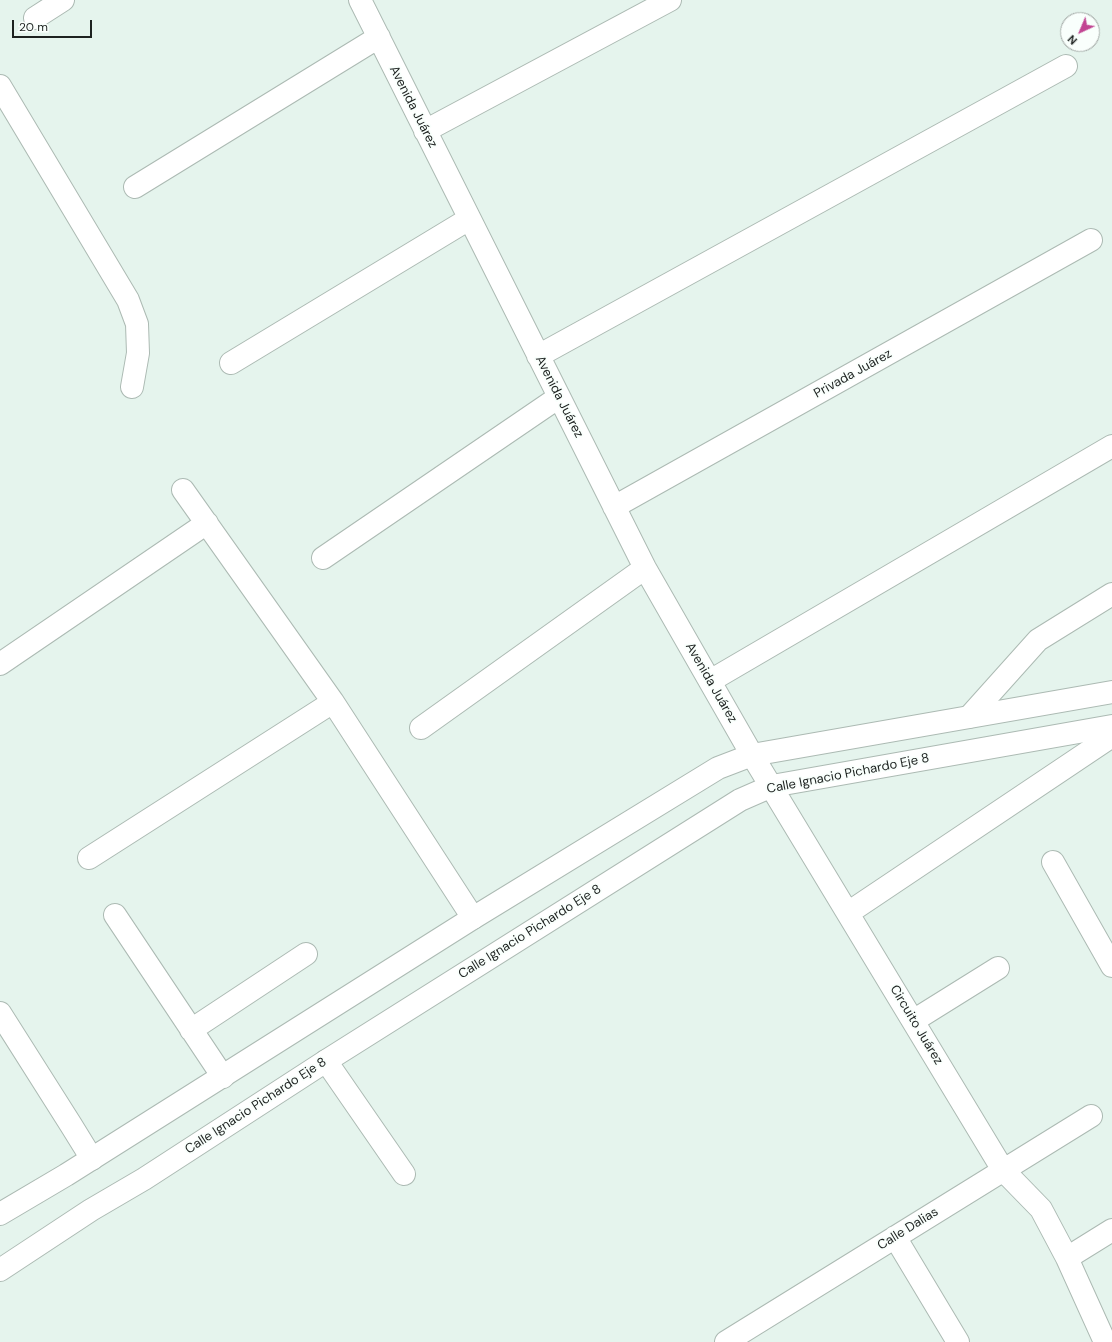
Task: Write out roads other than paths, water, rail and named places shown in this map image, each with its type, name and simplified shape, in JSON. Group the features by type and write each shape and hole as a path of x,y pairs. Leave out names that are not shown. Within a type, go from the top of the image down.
{"street":[{"path":"35,18 63,0"},
{"name":"Avenida Juárez","path":"360,0 644,568 752,755 772,786"},
{"path":"425,131 670,0"},
{"path":"135,187 378,38"},
{"path":"538,356 1066,66"},
{"path":"0,86 128,300 137,324 138,353 132,387"},
{"path":"231,363 470,219"},
{"name":"Privada Juárez","path":"614,507 1091,240"},
{"path":"323,558 559,397"},
{"path":"710,681 1112,446"},
{"path":"183,490 333,702 473,918"},
{"path":"0,664 207,523"},
{"path":"421,728 644,568"},
{"path":"970,717 1038,640 1112,594"},
{"path":"0,1214 223,1078 473,918 718,768 752,755 1112,692"},
{"path":"89,858 333,702"},
{"name":"Calle Ignacio Pichardo Eje 8","path":"0,1270 90,1210 144,1179 326,1061 740,800 772,786 1112,726"},
{"path":"848,913 1112,736"},
{"name":"Circuito Juárez","path":"772,786 1003,1170 1041,1209 1067,1258 1105,1342"},
{"path":"1053,862 1112,966"},
{"path":"115,915 223,1078"},
{"path":"191,1030 306,954"},
{"path":"913,1021 998,968"},
{"path":"0,1013 92,1159"},
{"path":"326,1061 404,1174"},
{"name":"Calle Dalias","path":"739,1339 895,1238 1090,1116"},
{"path":"1067,1258 1112,1230"},
{"path":"895,1238 958,1342"}]}
